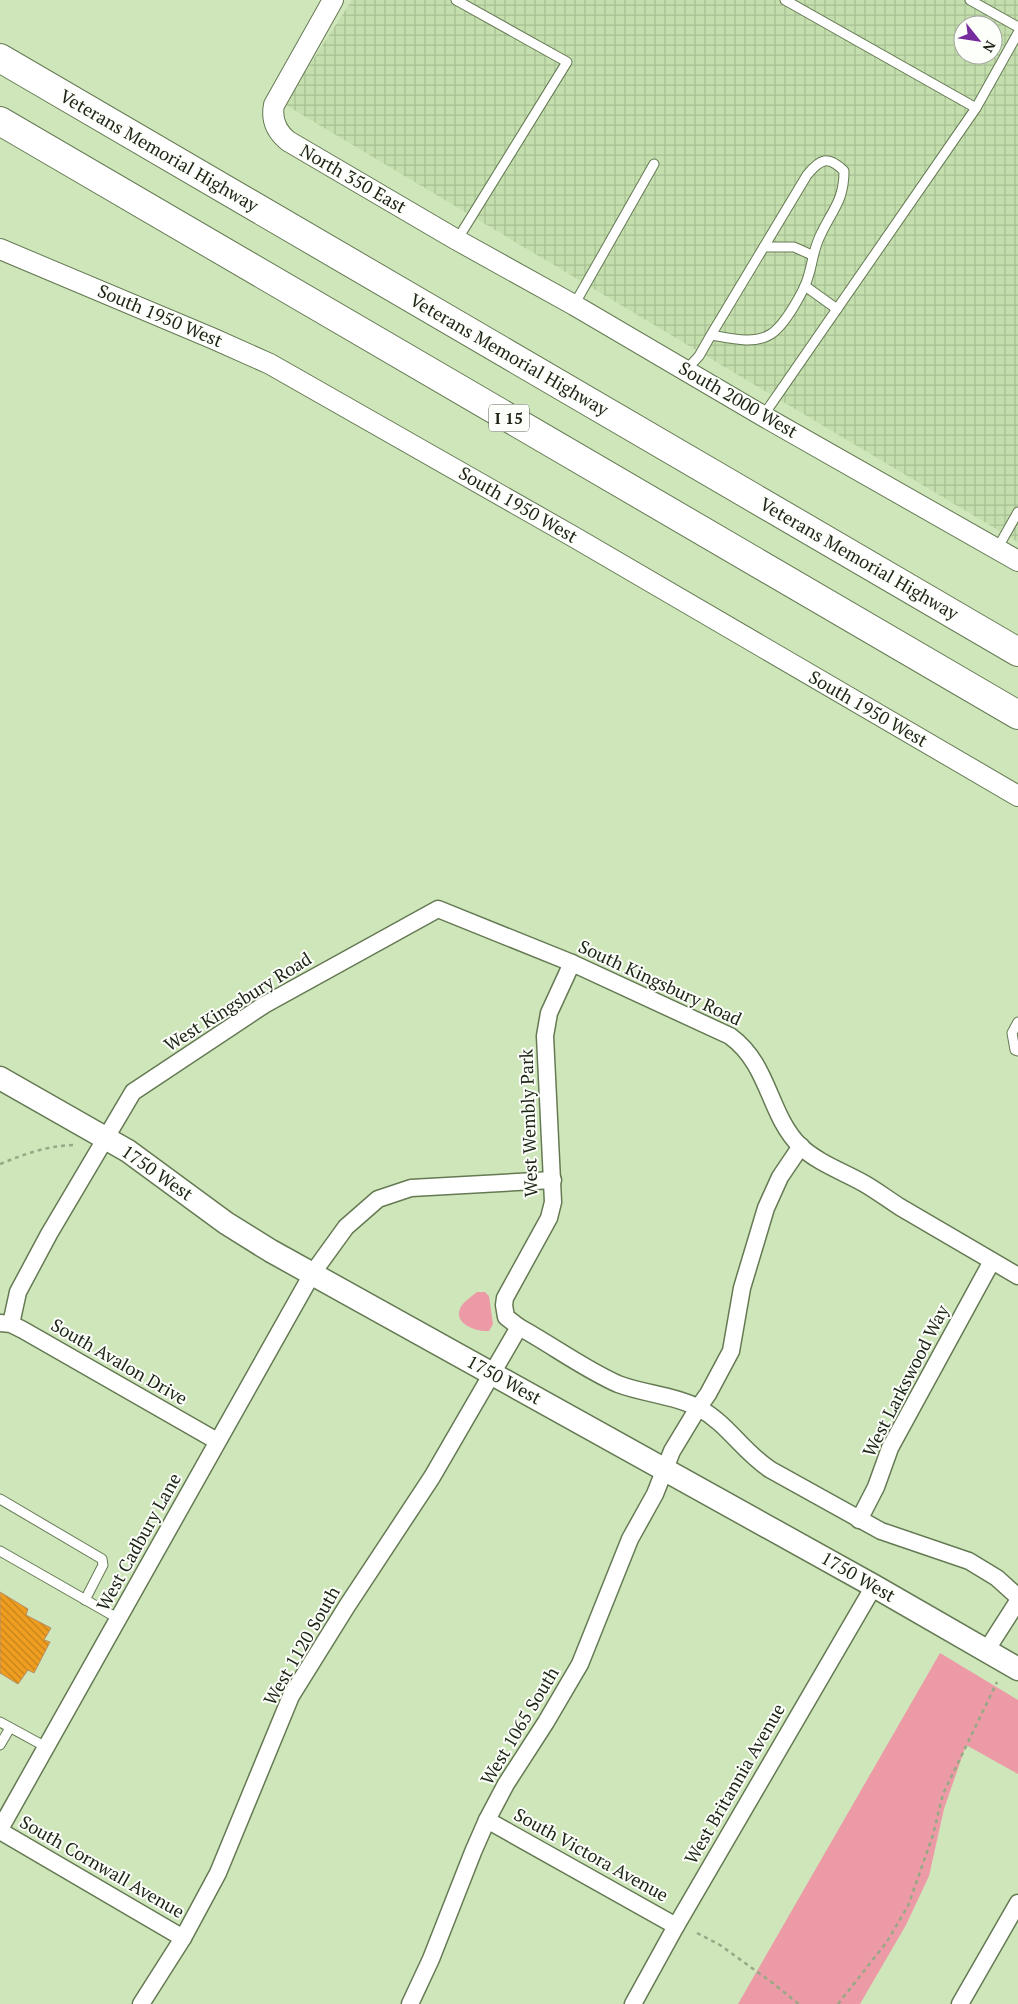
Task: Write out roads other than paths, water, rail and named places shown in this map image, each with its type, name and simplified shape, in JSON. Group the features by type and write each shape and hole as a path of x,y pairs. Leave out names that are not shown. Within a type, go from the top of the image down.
{"highway":[{"name":"Veterans Memorial Highway","path":"0,58 1018,652"},
{"name":"I 15","path":"0,121 1018,715"}],"main road":[{"name":"1750 West","path":"0,1078 105,1137 175,1184 226,1223 312,1274 665,1469 1018,1668"}],"street":[{"name":"North 350 East","path":"334,0 276,100 273,111 276,126 288,141 457,240"},
{"name":"South 2000 West","path":"457,240 574,305 763,416 1018,561"},
{"name":"South 1950 West","path":"0,249 270,364 574,537 1018,796"},
{"name":"South Kingsbury Road","path":"438,909 572,964 713,1027 741,1044 757,1064 784,1122 801,1146 819,1159 867,1185 1018,1276"},
{"name":"West Kingsbury Road","path":"5,1323 18,1292 105,1137 133,1092 264,1005 438,909"},
{"name":"West Wembly Park","path":"519,1327 506,1317 504,1305 508,1291 549,1218 553,1202 546,1030 549,1012 572,964"},
{"name":"West 1065 South","path":"410,2004 431,1959 487,1820 506,1784 546,1722 580,1664 598,1624 630,1539 656,1491 672,1451 708,1394 731,1351 742,1288 769,1200 780,1177 801,1146"},
{"name":"West Cadbury Lane","path":"0,1830 312,1274 346,1227 378,1198 411,1188 553,1180"},
{"name":"West Larkswood Way","path":"859,1520 876,1487 890,1448 992,1261"},
{"name":"South Avalon Drive","path":"5,1323 217,1441"},
{"path":"492,1373 519,1327 617,1383 673,1398 698,1408 729,1430 763,1465 859,1520 881,1531 969,1561 997,1578 1018,1599 986,1651"},
{"name":"West 1120 South","path":"141,2004 183,1938 218,1873 291,1696 347,1606 432,1477 492,1373"},
{"name":"West Britannia Avenue","path":"633,2004 676,1926 874,1586"},
{"name":"South Victora Avenue","path":"487,1820 676,1926"},
{"name":"South Cornwall Avenue","path":"0,1830 183,1938"},
{"path":"960,2004 1018,1903"}],"lane":[{"path":"456,0 567,62 457,240"},
{"path":"785,0 976,108"},
{"path":"970,0 1018,27"},
{"path":"763,416 976,108 1018,33"},
{"path":"686,370 699,356 711,335 808,175 816,164 826,160 836,163 844,171 844,187 835,211 821,233 812,255 805,286 783,323 770,335 750,340 711,335"},
{"path":"574,305 654,164"},
{"path":"764,247 794,247 812,255"},
{"path":"805,286 837,309"},
{"path":"996,549 1018,512"},
{"path":"1018,1022 1012,1034 1015,1050 1018,1052"},
{"path":"0,1500 102,1559 103,1565 85,1600"},
{"path":"0,1550 119,1619"},
{"path":"0,1722 46,1747"},
{"path":"0,1745 10,1728"}]}
